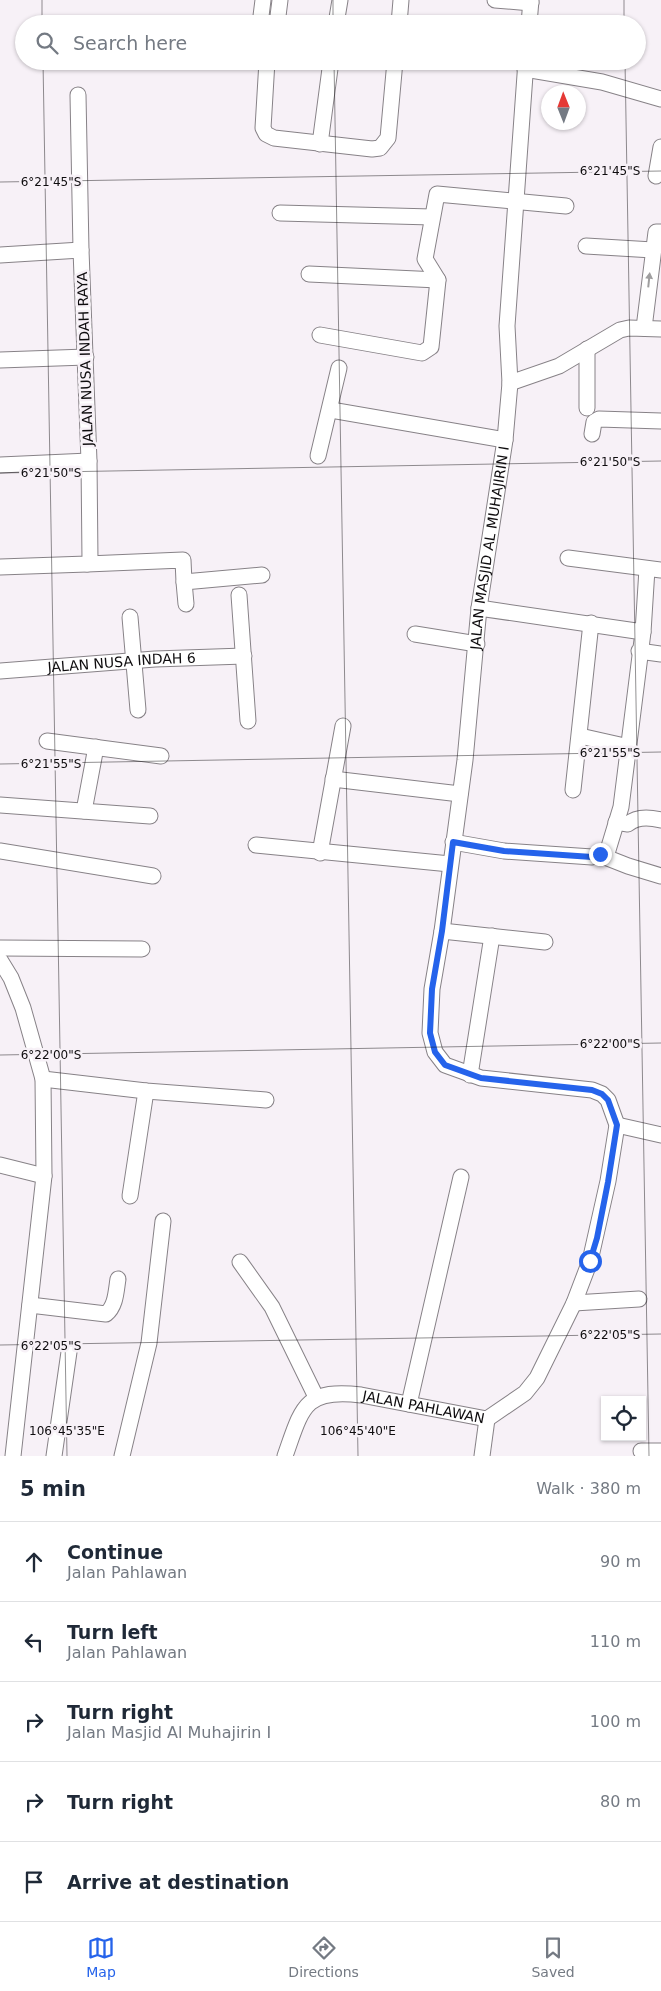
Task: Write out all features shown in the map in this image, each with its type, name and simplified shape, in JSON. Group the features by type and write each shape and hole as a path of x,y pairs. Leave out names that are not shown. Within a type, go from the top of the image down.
{"street":[{"path":"261,15 263,0"},
{"path":"278,15 280,0"},
{"path":"338,15 340,0"},
{"path":"400,15 401,0"},
{"path":"495,0 531,2 530,15"},
{"path":"266,70 263,128 266,134 274,138 372,149 380,148 388,138 394,70"},
{"path":"320,144 330,70"},
{"name":"JALAN MASJID AL MUHAJIRIN I","path":"430,1033 432,989 442,931 460,794 477,644 479,608 505,440 510,384 508,326 526,70"},
{"path":"548,70 661,98"},
{"name":"JALAN NUSA INDAH RAYA","path":"78,96 81,250 89,460 90,560 86,564"},
{"path":"656,176 661,147"},
{"path":"320,336 422,353 431,347 438,280 425,259 437,194 566,206"},
{"path":"280,213 432,218"},
{"path":"644,328 656,232 661,232"},
{"path":"586,246 653,250"},
{"path":"0,254 81,250"},
{"path":"309,274 438,280"},
{"path":"510,384 546,372 620,330 661,329"},
{"path":"587,408 588,349"},
{"path":"0,360 86,357"},
{"path":"318,456 331,410 339,368"},
{"path":"331,410 505,440"},
{"path":"592,434 594,422 599,418 661,421"},
{"path":"0,465 89,460"},
{"path":"453,842 504,851 592,857 608,850 621,807 640,651 654,570 568,558"},
{"path":"0,567 183,560 186,604"},
{"path":"184,582 262,575"},
{"path":"239,596 248,721"},
{"path":"479,608 643,632"},
{"path":"130,617 138,710"},
{"path":"573,790 591,623"},
{"path":"415,634 477,644"},
{"path":"640,651 661,654"},
{"name":"JALAN NUSA INDAH 6","path":"0,672 134,661 244,656"},
{"path":"320,853 343,726"},
{"path":"580,736 629,747"},
{"path":"47,741 161,756"},
{"path":"84,811 96,747"},
{"path":"333,779 460,794"},
{"path":"0,805 144,814 150,816"},
{"path":"616,822 628,824 636,818 661,820"},
{"path":"256,845 320,853 450,864"},
{"path":"0,851 153,876"},
{"path":"600,854 628,866 661,876"},
{"path":"442,931 545,942"},
{"path":"470,1075 492,936"},
{"path":"0,948 142,949"},
{"path":"0,960 11,978 23,1008 43,1079 44,1176 13,1456"},
{"name":"JALAN PAHLAWAN","path":"316,1397 342,1392 486,1419 526,1393 537,1378 574,1303 597,1238 617,1125 608,1100 602,1094 592,1090 481,1078 470,1075 445,1065 435,1052 430,1033"},
{"path":"43,1079 146,1091 266,1100"},
{"path":"130,1196 146,1091"},
{"path":"617,1125 661,1135"},
{"path":"0,1165 44,1176"},
{"path":"409,1404 461,1177"},
{"path":"122,1456 148,1343 163,1222"},
{"path":"240,1262 272,1307 316,1397 305,1406 298,1419 285,1456"},
{"path":"30,1305 106,1314 111,1310 115,1299 118,1279"},
{"path":"574,1303 639,1300"},
{"path":"54,1456 69,1352"},
{"path":"482,1456 486,1419"},
{"path":"641,1449 661,1451"}],"route":[{"path":"590,1261 597,1238 617,1125 608,1100 602,1094 592,1090 481,1078 470,1075 445,1065 439,1059 430,1033 432,989 442,931 453,842 504,851 592,857 600,854"}]}
